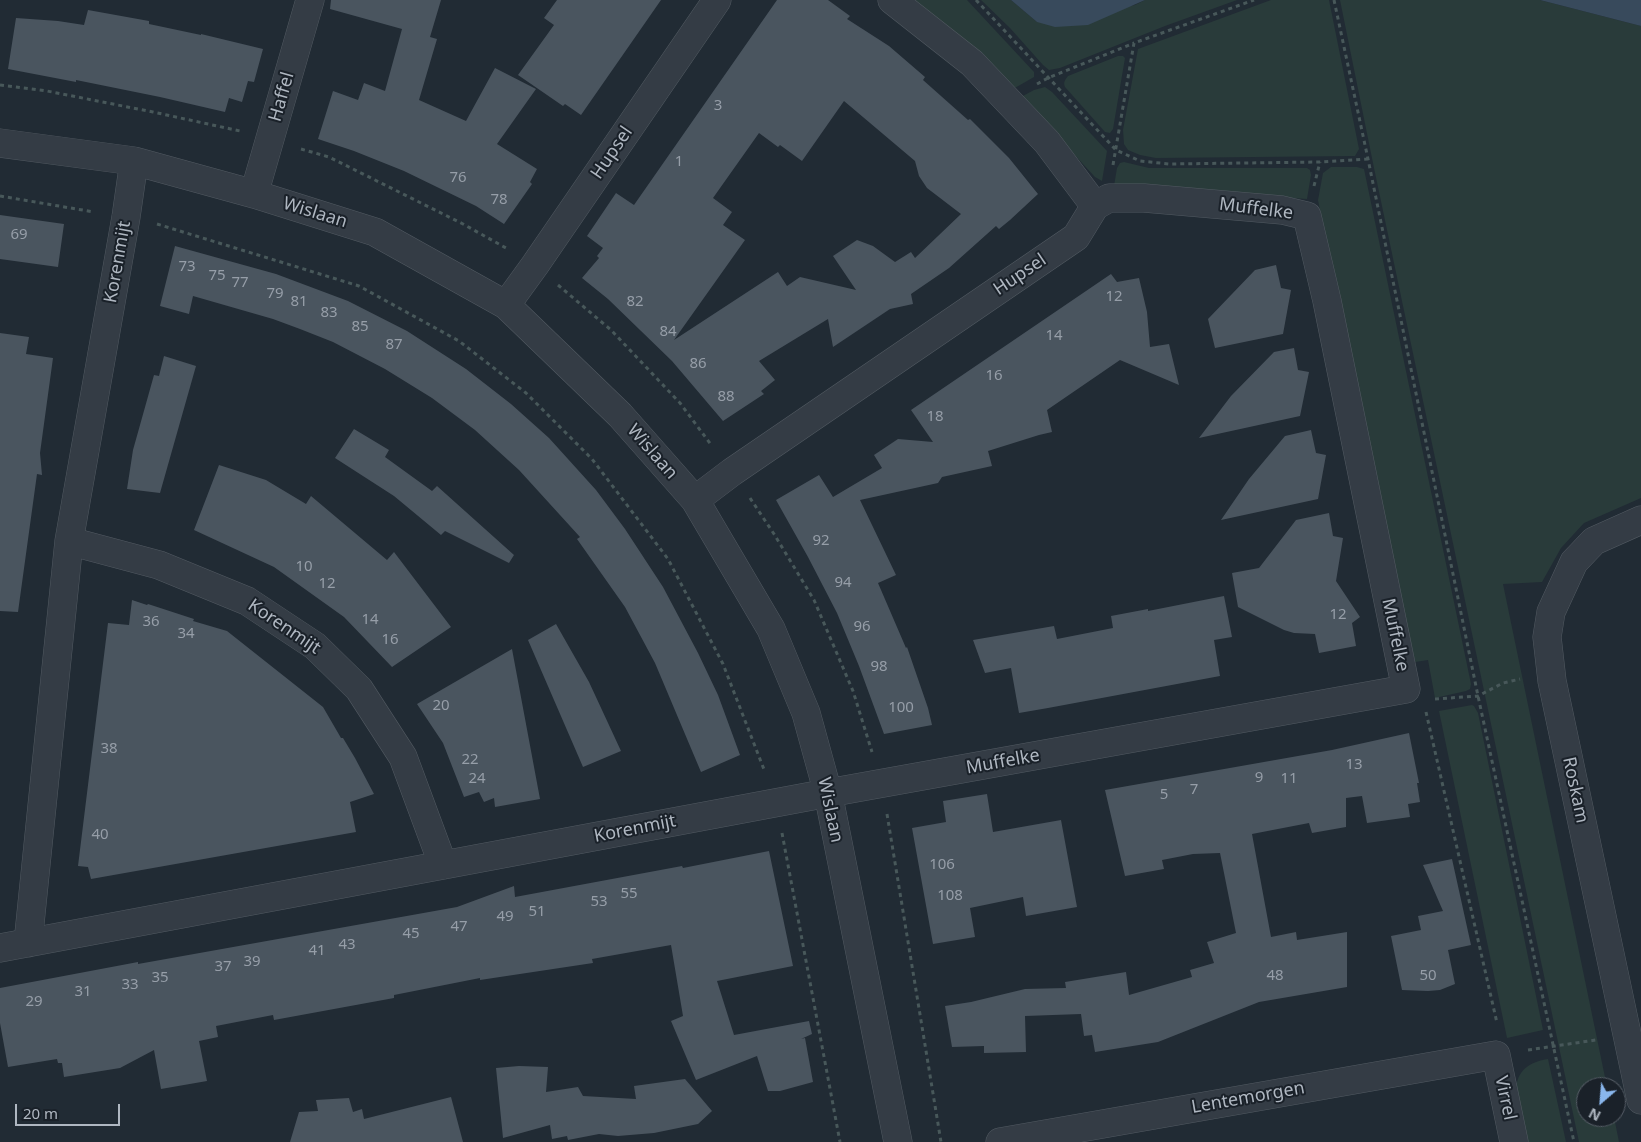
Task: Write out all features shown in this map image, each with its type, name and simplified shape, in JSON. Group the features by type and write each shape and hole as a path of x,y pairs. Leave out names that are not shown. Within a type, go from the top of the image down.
{"street":[{"name":"Haffel","path":"254,194 310,0"},
{"name":"Hupsel","path":"506,305 536,265 717,0"},
{"path":"892,0 972,63 1102,202"},
{"name":"Wislaan","path":"0,143 134,161 254,194 375,232 506,305 620,415 695,500 771,630 806,713 828,793 898,1142"},
{"name":"Korenmijt","path":"28,943 68,541 126,217 134,161"},
{"name":"Muffelke","path":"828,793 1406,689 1327,300 1307,216 1282,210 1144,198 1102,202"},
{"name":"Hupsel","path":"695,500 732,472 1076,237 1102,202"},
{"name":"Roskam","path":"1641,520 1594,541 1574,562 1551,612 1547,637 1552,681 1634,1033 1641,1100"},
{"name":"Korenmijt","path":"68,541 159,565 246,601 316,646 359,689 403,757 443,865"},
{"name":"Korenmijt","path":"0,948 828,793"},
{"name":"Lentemorgen","path":"1000,1142 1496,1055"},
{"name":"Virrel","path":"1496,1055 1514,1142"}],"path":[{"path":"976,0 1116,150 1140,161 1169,164 1320,162 1368,159"},
{"path":"1008,100 1048,78 1134,43 1254,0"},
{"path":"1334,0 1478,696 1574,1142"},
{"path":"1102,202 1110,180 1134,43"},
{"path":"0,196 153,223 359,286 459,341 526,393 592,459 668,559 724,664 777,803 840,1142"},
{"path":"1406,689 1433,699 1478,696 1503,683 1551,671"},
{"path":"1406,689 1428,714 1497,1024"},
{"path":"1554,1047 1634,1033"}],"shaded area":[{"path":"911,0 967,0 1034,72 1034,77 1013,89"},
{"path":"981,0 1011,0 1037,22 1135,5 1145,0 1237,0 1165,26 1060,68 1049,70"},
{"path":"1271,0 1329,0 1359,149 1355,156 1156,158 1140,155 1128,150 1124,144 1123,130 1138,49"},
{"path":"1340,0 1540,0 1641,26 1641,498 1584,523 1561,548 1542,582 1503,584 1605,1077 1576,1077 1576,1127 1616,1127 1619,1142 1579,1142"},
{"path":"1118,56 1125,58 1113,129 1110,133 1105,132 1065,87 1064,82 1068,76"},
{"path":"1045,87 1052,92 1107,151 1102,181 1095,177 1021,97"},
{"path":"1124,162 1149,168 1307,168 1310,170 1311,175 1307,199 1114,186 1117,168 1120,163"},
{"path":"1331,167 1357,167 1364,169 1471,684 1470,689 1466,691 1435,698 1428,660 1415,662 1365,446 1318,200 1323,173"},
{"path":"1472,705 1478,713 1543,1030 1507,1038 1439,711"},
{"path":"1548,1059 1566,1142 1525,1142 1517,1103 1516,1091 1518,1080 1523,1070 1533,1063"}],"water":[{"path":"1011,0 1145,0 1088,25 1055,27 1037,22"},
{"path":"1540,0 1641,0 1641,26"}],"building":[{"path":"331,0 441,0 430,37 437,39 419,100 466,121 495,68 536,89 497,144 537,169 530,182 532,184 504,224 476,206 404,171 318,139 333,91 358,100 364,83 385,91 402,29 330,9"},
{"path":"557,0 661,0 581,115 565,104 563,106 518,75 554,25 544,18"},
{"path":"777,0 828,0 850,16 847,19 889,46 925,77 923,80 968,120 970,119 1009,158 1038,194 999,229 996,226 949,268 911,294 913,304 890,309 833,347 828,319 759,361 775,380 761,391 764,394 723,421 672,361 608,299 582,278 599,258 597,256 603,248 587,236 616,193 634,205","holes":["844,101 915,161 919,176 927,188 961,214 915,258 911,252 895,262 873,246 857,240 833,256 856,290 800,277 787,286 778,272 674,340 745,240 723,225 732,212 713,198 759,133 802,161"]},
{"path":"88,10 149,21 149,24 263,49 254,82 248,81 242,102 229,98 225,112 76,80 76,82 8,69 16,18 84,25"},
{"path":"0,215 64,224 58,267 0,259"},
{"path":"175,246 276,274 348,301 407,331 466,369 511,404 549,438 596,490 625,529 663,587 718,695 740,755 701,772 655,663 625,607 577,539 580,537 519,470 475,430 432,398 385,369 333,342 300,329 273,319 193,296 189,314 160,306"},
{"path":"1276,265 1281,288 1291,290 1283,334 1215,348 1208,319 1255,270"},
{"path":"1111,274 1117,282 1139,278 1147,312 1150,347 1169,344 1179,385 1120,360 1047,410 1052,432 988,451 992,466 942,477 938,483 860,500 896,575 878,583 907,647 932,725 884,734 837,613 776,500 819,475 833,497 882,468 874,455 898,439 933,442 911,410"},
{"path":"0,333 29,337 26,354 53,358 40,453 42,475 37,474 18,612 0,611"},
{"path":"1294,348 1298,370 1309,372 1300,416 1199,438 1231,396 1274,352"},
{"path":"164,356 196,366 160,493 127,489 133,450 154,375 159,376"},
{"path":"354,429 389,450 385,457 432,491 437,486 514,555 509,563 445,531 441,535 394,496 335,458"},
{"path":"1311,430 1316,453 1326,455 1318,499 1221,520 1249,479 1285,436"},
{"path":"219,465 266,480 306,504 311,496 387,560 394,552 451,627 392,667 344,617 274,567 194,530"},
{"path":"1329,513 1333,536 1343,538 1336,581 1360,617 1352,623 1356,646 1319,653 1315,634 1294,633 1284,630 1238,607 1232,573 1259,568 1296,520"},
{"path":"1224,596 1232,637 1214,640 1220,676 1048,708 1019,713 1011,668 985,673 973,640 1054,626 1057,639 1113,628 1111,616 1148,609 1148,611"},
{"path":"132,600 227,631 323,707 355,758 374,794 350,802 356,832 91,879 88,867 78,866 108,623 129,625"},
{"path":"556,624 589,682 621,751 583,767 528,640"},
{"path":"512,649 540,799 495,807 494,798 484,802 479,792 464,797 443,743 417,704"},
{"path":"1409,733 1419,783 1417,783 1420,802 1408,804 1410,817 1367,823 1362,796 1346,798 1346,827 1312,833 1309,823 1252,834 1271,937 1296,932 1297,940 1347,932 1347,987 1259,1002 1158,1042 1095,1052 1092,1035 1084,1036 1081,1014 1025,1016 1026,1052 984,1053 984,1046 952,1047 945,1006 1025,989 1066,988 1065,982 1126,972 1129,995 1192,977 1190,970 1214,963 1207,942 1236,933 1220,853 1193,854 1162,860 1164,869 1125,876 1105,790 1332,750"},
{"path":"987,794 993,832 1061,820 1077,907 1026,916 1023,897 970,908 975,937 933,944 912,828 946,822 943,801"},
{"path":"769,851 793,966 717,981 734,1035 809,1021 812,1034 801,1039 805,1038 813,1082 780,1091 768,1091 757,1056 696,1080 671,1021 683,1016 671,945 592,959 593,963 480,980 480,978 394,995 394,998 274,1020 273,1015 216,1026 218,1037 199,1041 207,1081 161,1089 154,1050 120,1068 64,1077 62,1063 58,1063 57,1059 8,1067 0,1023 0,988 138,962 138,964 457,907 514,886 515,897"},
{"path":"1452,859 1471,945 1448,950 1455,984 1440,990 1402,990 1391,936 1421,930 1418,916 1443,911 1423,865"},
{"path":"519,1066 548,1067 546,1092 578,1087 583,1096 636,1099 634,1086 685,1079 712,1111 698,1124 654,1133 618,1136 599,1134 568,1140 567,1136 552,1139 550,1125 503,1138 496,1068"},
{"path":"451,1097 463,1142 290,1142 299,1112 318,1111 316,1100 349,1098 353,1112 362,1109 364,1119"}]}
